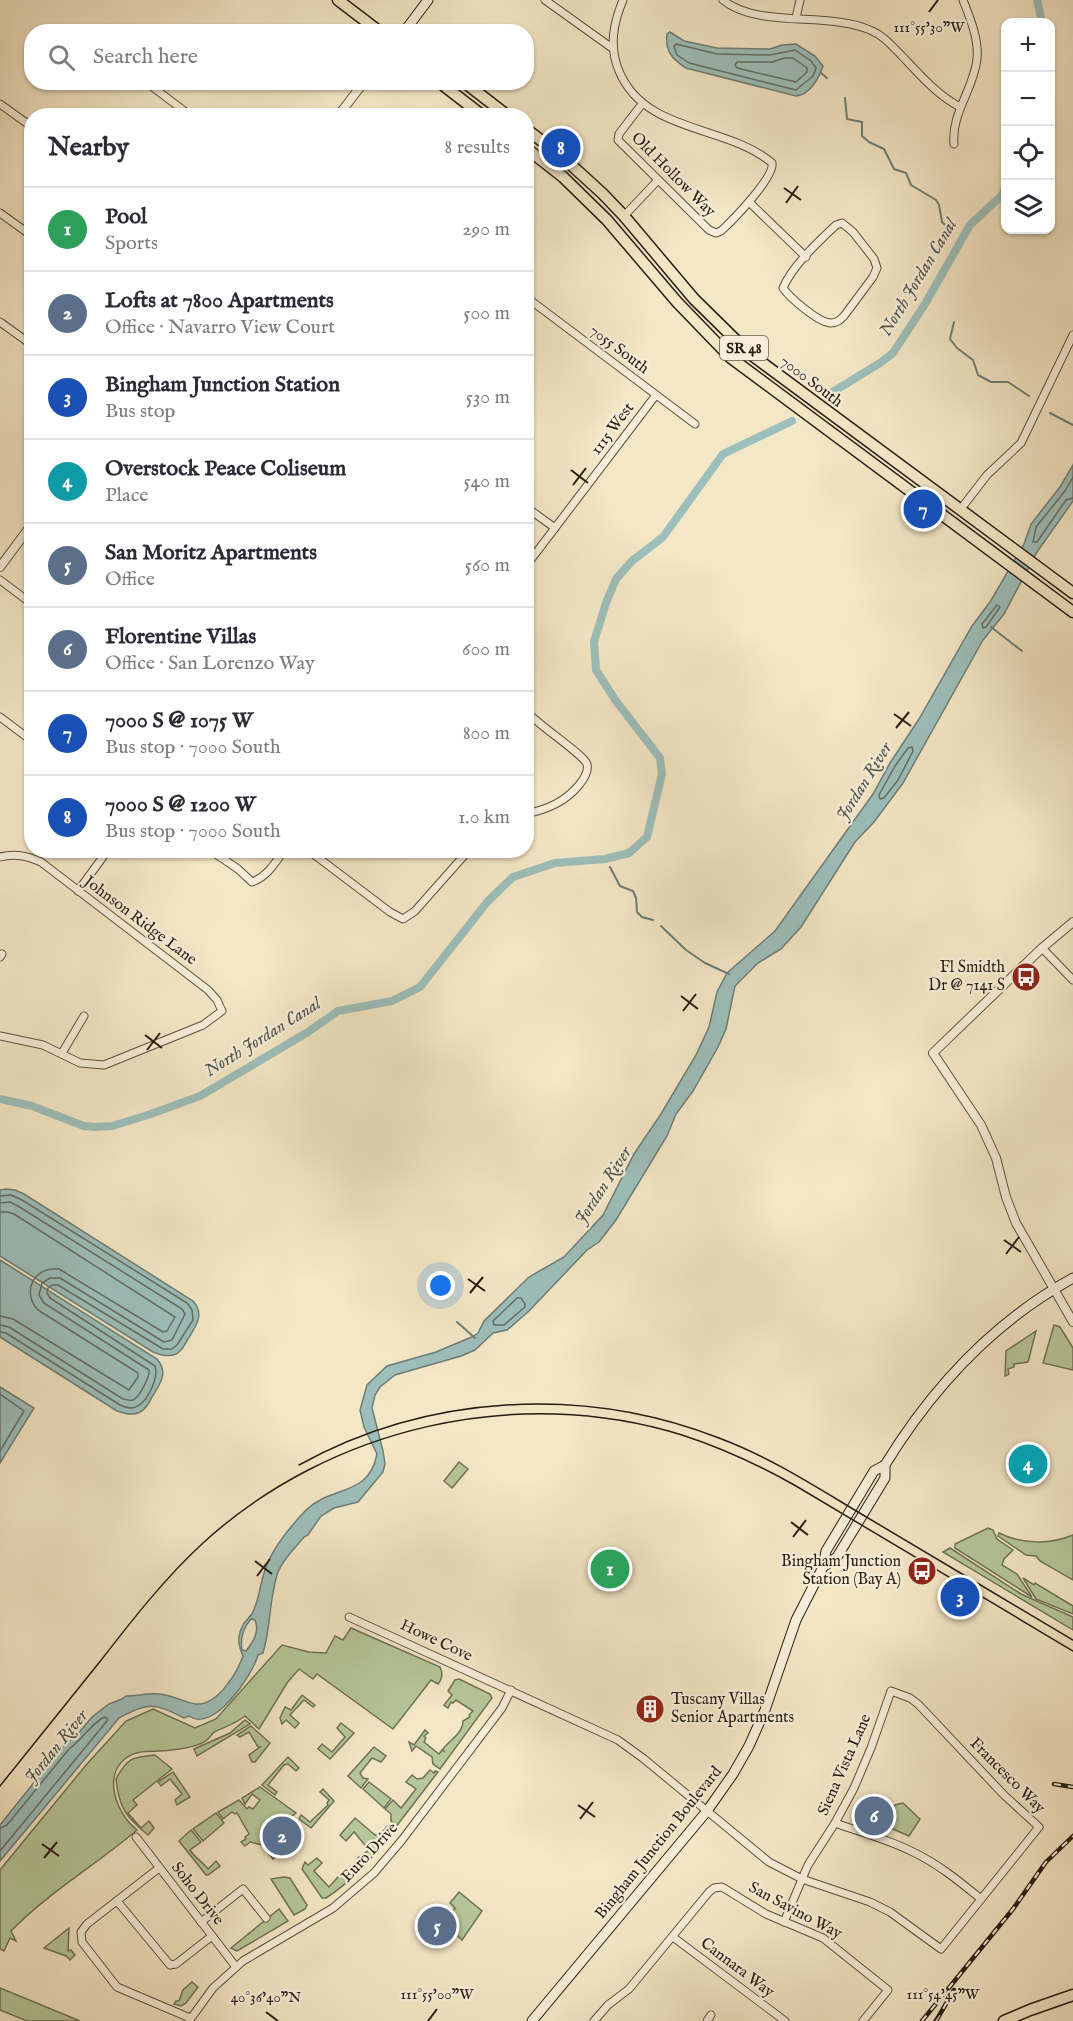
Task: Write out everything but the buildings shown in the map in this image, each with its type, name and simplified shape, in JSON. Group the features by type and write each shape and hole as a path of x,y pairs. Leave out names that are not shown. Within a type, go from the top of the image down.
{"main road":[{"path":"338,0 370,24"},
{"path":"410,24 428,0"},
{"path":"449,90 473,108"},
{"path":"474,90 498,108"},
{"name":"7000 South","path":"534,135 579,171 624,216 694,299 749,353 1073,593"},
{"name":"7000 South","path":"534,154 563,177 607,220 677,302 731,358 1073,612"},
{"name":"Bingham Junction Boulevard","path":"532,2021 707,1811 733,1774 755,1735 794,1626 823,1567 837,1557 885,1478 885,1465 921,1410 964,1361 1001,1327 1073,1278"},
{"path":"1004,2021 1073,1995"}],"street":[{"path":"545,0 612,48"},
{"path":"623,0 614,29 612,48 623,80 642,104 682,124 747,146 772,163 772,170 749,202 806,257"},
{"path":"723,0 734,8 748,13 853,25 877,33 944,98 960,107"},
{"path":"796,18 800,0"},
{"path":"954,144 955,122 976,65 977,52 963,0"},
{"path":"157,90 180,108"},
{"path":"344,108 358,90"},
{"path":"0,104 24,121"},
{"name":"Old Hollow Way","path":"642,104 618,139 709,230 716,233 723,230 749,202"},
{"path":"624,216 658,180"},
{"path":"0,213 24,230"},
{"path":"842,224 853,232 874,259 877,268 873,277 844,316 834,323 820,320 791,298 783,288 806,257 836,225 842,224"},
{"name":"7055 South","path":"534,303 694,424"},
{"path":"0,322 24,339"},
{"path":"960,510 987,475 1021,443 1073,335"},
{"name":"1115 West","path":"534,556 656,395"},
{"path":"534,513 555,528"},
{"path":"0,567 24,535"},
{"path":"0,580 24,598"},
{"path":"0,717 24,735"},
{"path":"534,719 582,757 587,765 585,775 571,794 550,808 534,812"},
{"name":"Johnson Ridge Lane","path":"0,857 24,856"},
{"name":"Johnson Ridge Lane","path":"32,858 41,862 208,990 217,1000 222,1011 203,1025 104,1065 80,1063 62,1053"},
{"path":"78,891 102,858"},
{"path":"222,858 252,882 268,873 278,858"},
{"path":"319,858 390,912 403,919 415,912 462,858"},
{"path":"1073,922 1042,948 933,1053 987,1136 1016,1223 1073,1322"},
{"path":"1042,948 1073,980"},
{"path":"0,1036 62,1053 84,1016"},
{"name":"Howe Cove","path":"349,1617 618,1740 769,1862 802,1879 890,1911 941,1949"},
{"name":"Euro Drive","path":"190,2020 213,1988 236,1967 259,1950 333,1908 374,1873 402,1840 502,1708 511,1690"},
{"name":"Siena Vista Lane","path":"784,1922 811,1859 835,1823 854,1788 891,1691"},
{"name":"Francesco Way","path":"891,1691 910,1698 918,1704 1004,1795 1039,1827 941,1949"},
{"path":"835,1823 891,1842 922,1856 981,1899"},
{"name":"Soho Drive","path":"136,1838 236,1967"},
{"path":"159,1868 84,1928 81,1938 87,1952 119,1989 190,2020"},
{"name":"San Savino Way","path":"594,2021 605,2007 629,1989 709,1892 719,1887 727,1888 756,1909 828,1941 888,1990 863,2021"},
{"path":"201,1922 243,1889 266,1918"},
{"path":"117,1901 165,1962 170,1965 176,1964 212,1936"},
{"name":"Cannara Way","path":"673,1937 785,2021"}],"green space":[{"path":"1054,1325 1060,1327 1073,1348 1073,1370 1043,1363"},
{"path":"1036,1331 1028,1362 1014,1364 1014,1367 1008,1369 1009,1374 1005,1376 1006,1351"},
{"path":"459,1462 468,1469 452,1488 444,1481"},
{"path":"988,1528 993,1530 997,1539 1013,1550 1004,1559 1002,1565 1017,1574 1032,1597 955,1548 955,1544"},
{"path":"999,1533 1036,1542 1073,1535 1073,1580 1040,1561 1036,1556 1026,1555 998,1536"},
{"path":"950,1548 1021,1594 1073,1617 1073,1630 943,1552"},
{"path":"1023,1578 1073,1606 1073,1614 1036,1599"},
{"path":"351,1628 440,1667 442,1674 438,1684 431,1680 393,1729 317,1674 313,1679 299,1669 287,1683 259,1729 245,1716 214,1732 207,1740 199,1744 180,1749 142,1752 126,1758 115,1775 115,1795 123,1815 137,1830 26,1917 11,1931 16,1941 10,1938 4,1951 0,1949 0,1870 86,1765 126,1721 153,1709 195,1728 216,1719 282,1645 309,1652 326,1653 335,1636 343,1640"},
{"path":"459,1679 490,1694 492,1698 440,1769 433,1764 432,1757 416,1746 412,1751 409,1742 414,1745 425,1730 428,1733 424,1736 426,1738 424,1742 439,1754 459,1733 463,1721 470,1717 473,1711 456,1700 451,1702 448,1708 444,1705 452,1695 448,1691 455,1680"},
{"path":"302,1695 315,1705 313,1707 304,1700 290,1715 299,1723 295,1728 286,1720 282,1724 280,1718 285,1707 291,1710"},
{"path":"245,1720 250,1724 197,1756 194,1749 230,1733"},
{"path":"341,1723 354,1733 330,1759 318,1749 322,1744 332,1752 345,1737 337,1728"},
{"path":"251,1726 270,1743 255,1762 252,1762 249,1755 260,1747 249,1732 240,1737 237,1735"},
{"path":"374,1747 386,1756 381,1762 372,1758 360,1773 363,1778 368,1779 361,1788 348,1776"},
{"path":"155,1755 172,1769 133,1800 137,1805 128,1813 141,1828 149,1821 154,1828 148,1835 134,1823 125,1811 119,1797 116,1779 131,1760"},
{"path":"288,1757 299,1768 296,1771 288,1764 284,1765 268,1785 277,1792 275,1795 262,1785"},
{"path":"430,1770 434,1773 438,1772 395,1828 393,1826 395,1824 391,1821 391,1814 385,1809 393,1800 401,1808 416,1789 406,1782 412,1775 417,1779 423,1778"},
{"path":"173,1772 190,1797 177,1805 175,1800 182,1794 170,1779 161,1786 158,1782"},
{"path":"369,1782 391,1799 384,1808 363,1789"},
{"path":"260,1787 296,1813 267,1836 269,1840 266,1843 278,1855 273,1859 262,1845 250,1842 245,1846 241,1842 249,1834 237,1813 232,1812 223,1819 218,1812 239,1800 247,1809 249,1807 253,1809 260,1800 252,1794 245,1804 242,1798"},
{"path":"323,1789 334,1801 311,1828 299,1819 301,1815 310,1822 328,1805 329,1800 320,1792"},
{"path":"903,1803 920,1819 909,1836 886,1826 895,1805"},
{"path":"216,1813 224,1823 203,1841 193,1829"},
{"path":"355,1818 375,1835 381,1833 389,1825 394,1830 354,1876 326,1898 322,1898 302,1869 305,1862 308,1865 317,1858 322,1863 314,1871 329,1887 358,1862 358,1858 369,1850 354,1832 346,1841 340,1835"},
{"path":"191,1830 201,1842 190,1850 192,1853 208,1869 216,1861 220,1866 208,1875 179,1841"},
{"path":"290,1878 307,1905 305,1909 294,1915 271,1879"},
{"path":"459,1892 482,1911 462,1940 454,1932 451,1934 445,1929 444,1922 455,1908 450,1903"},
{"path":"279,1909 288,1921 237,1951 231,1948"},
{"path":"69,1928 68,1951 71,1950 75,1955 70,1960 66,1956 44,1948"},
{"path":"192,1982 198,1987 186,2003 181,2006 174,2004 179,2001 183,1990"},
{"path":"0,1988 80,2021 27,2021 0,2010"}],"water":[{"path":"670,32 684,41 717,48 770,49 796,44 815,56 823,66 810,89 796,96 686,68 673,58 668,50 667,34"},
{"path":"1073,465 1073,501 1037,552 1004,614 983,640 903,783 874,822 855,842 801,927 781,949 758,963 735,986 726,1029 718,1047 693,1091 676,1114 667,1136 616,1220 599,1242 587,1250 529,1311 507,1330 493,1333 475,1350 395,1375 380,1387 375,1395 372,1408 383,1451 385,1464 383,1472 358,1502 334,1508 321,1516 308,1535 283,1563 275,1582 263,1653 258,1655 248,1676 231,1700 209,1717 199,1719 189,1716 184,1718 152,1706 138,1709 119,1718 0,1861 0,1825 64,1745 76,1736 92,1717 109,1704 126,1696 159,1694 196,1704 211,1700 225,1687 243,1656 239,1644 240,1633 252,1614 265,1570 277,1546 306,1510 316,1502 358,1484 373,1468 377,1454 364,1427 360,1410 367,1385 387,1366 436,1352 474,1336 484,1321 529,1277 564,1257 603,1215 634,1154 696,1055 709,1027 717,992 727,973 775,931 873,794 972,626 990,602 1024,544 1031,524 1060,487","holes":["251,1619 255,1620 257,1629 255,1637 246,1651 242,1650 241,1641 244,1630"]},
{"path":"6,1189 24,1194 193,1301 197,1306 198,1320 180,1351 167,1355 153,1352 0,1256 0,1190"},
{"path":"0,1260 157,1359 161,1364 162,1378 144,1409 132,1414 117,1411 0,1337"},
{"path":"0,1387 34,1408 0,1463"}],"waterway":[{"name":"North Jordan Canal","path":"1037,0 1041,18"},
{"path":"821,73 827,78"},
{"path":"845,98 847,119 862,122 862,136 884,149 894,169 906,173 911,185 936,200 942,222 950,230"},
{"name":"North Jordan Canal","path":"826,396 893,353 925,304 970,225 1001,196"},
{"path":"954,322 950,339 957,348 973,360 978,375 991,382 1008,382 1029,396"},
{"path":"1050,413 1073,425"},
{"name":"North Jordan Canal","path":"0,1099 32,1106 84,1126 95,1127 112,1126 200,1096 308,1032 338,1011 392,1001 420,987 488,901 513,877 555,863 605,859 629,853 647,837 662,774 660,758 616,701 596,670 594,642 606,603 616,579 632,561 663,537 723,454 792,421"},
{"path":"991,627 1022,651"},
{"path":"610,867 620,886 633,891 637,912 642,917 653,920"},
{"path":"661,926 686,950 705,963 729,974"},
{"path":"457,1322 475,1338"}],"tram line":[{"path":"299,1465 348,1441 400,1423 452,1411 506,1405 560,1405 614,1410 667,1421 719,1438 775,1463 1073,1640"},
{"path":"0,1786 163,1585 203,1543 253,1503 308,1470 367,1444 428,1426 491,1416 555,1414 619,1420 682,1435 726,1451 796,1486 1073,1651"}],"railway":[{"path":"1054,1784 1073,1787"},
{"path":"922,2021 1013,1909 1046,1862 1073,1836"},
{"path":"936,2021 954,1990"}],"place":[{"name":"7000 S @ 1200 W","path":"561,148"},
{"name":"7000 S @ 1075 W","path":"923,509"},
{"name":"Fl Smidth Dr @ 7141 S","path":"1026,977"},
{"name":"Overstock Peace Coliseum","path":"1028,1464"},
{"name":"Pool","path":"610,1569"},
{"name":"Bingham Junction Station (Bay A)","path":"922,1571"},
{"name":"Bingham Junction Station","path":"960,1597"},
{"name":"Tuscany Villas Senior Apartments","path":"650,1709"},
{"name":"Florentine Villas","path":"874,1816"},
{"name":"Lofts at 7800 Apartments","path":"282,1836"},
{"name":"San Moritz Apartments","path":"437,1926"}],"water label":[{"name":"Jordan River","path":"865,782"},
{"name":"Jordan River","path":"604,1186"},
{"name":"Jordan River","path":"57,1747"}]}
